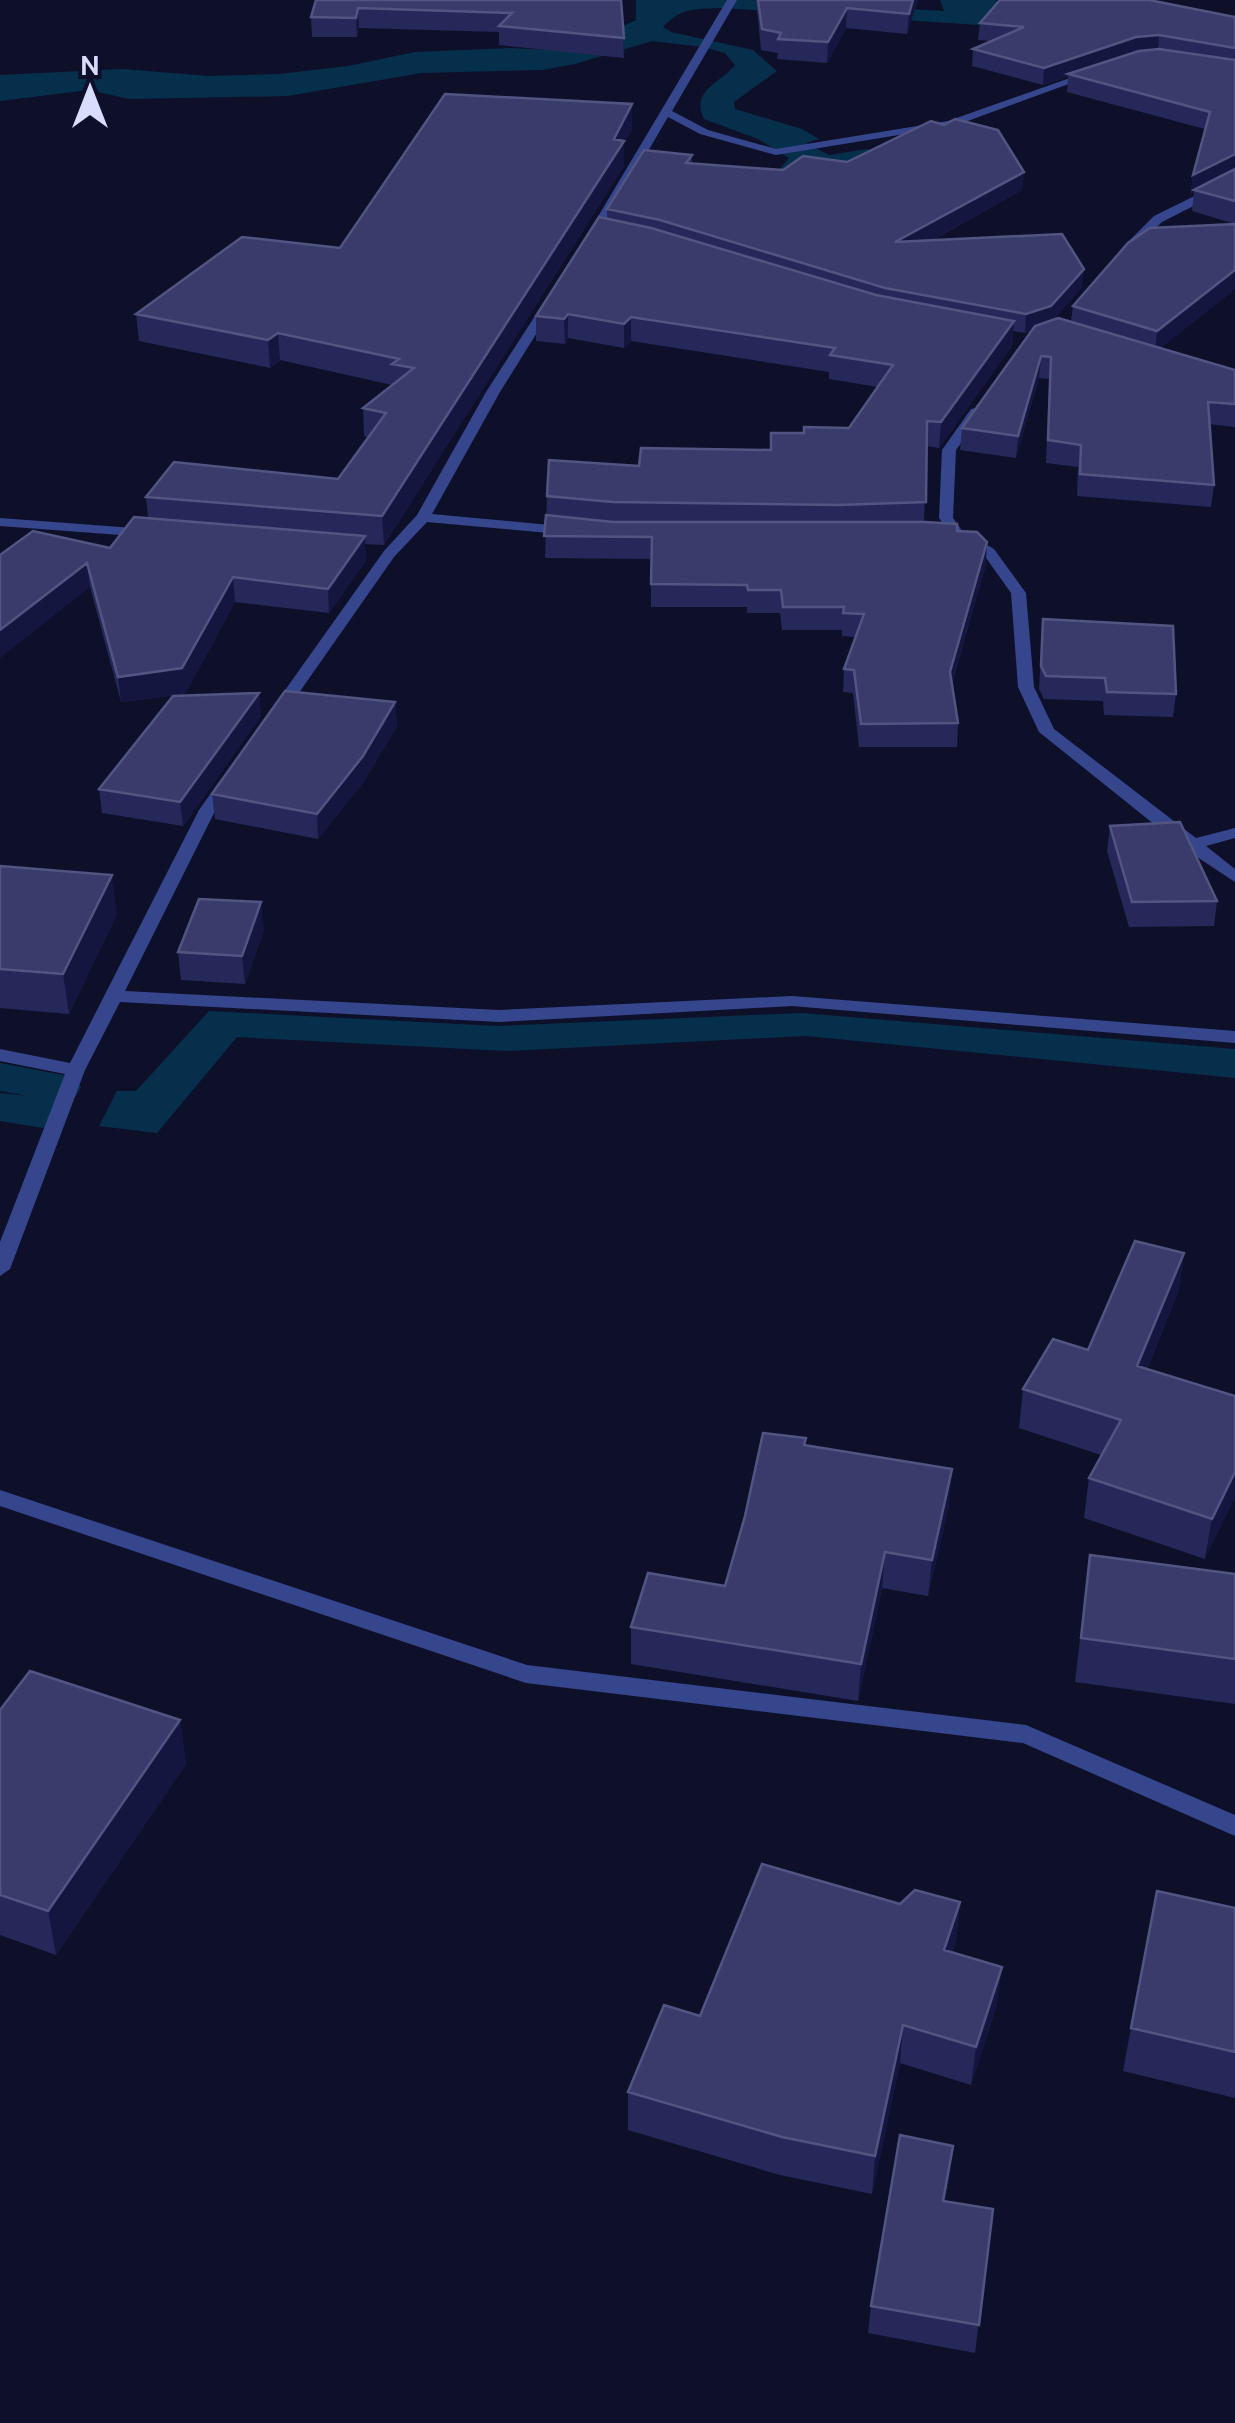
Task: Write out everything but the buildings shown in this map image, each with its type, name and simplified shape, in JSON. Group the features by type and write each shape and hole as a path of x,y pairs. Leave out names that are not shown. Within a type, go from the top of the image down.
{"street":[{"path":"585,248 603,234 728,6"},
{"path":"668,113 704,132 776,152 950,124 1100,71"},
{"path":"1118,260 1158,220 1235,180"},
{"path":"264,730 389,554 423,517 564,280"},
{"path":"982,403 949,450 949,536 989,552 1018,592 1026,687 1047,732 1235,877"},
{"path":"423,517 594,534"},
{"path":"0,522 160,535"},
{"path":"370,553 389,554"},
{"path":"0,1269 76,1070 207,810 241,762"},
{"path":"1190,845 1235,833"},
{"path":"113,996 499,1016 792,1002 1235,1037"},
{"path":"0,1056 76,1070"},
{"path":"0,1498 526,1674 1026,1734 1235,1826"}],"water":[{"path":"636,0 751,0 944,11 940,0 995,0 1005,5 980,25 721,8 690,10 670,20 663,27 671,32 753,50 777,71 734,102 735,109 802,129 819,139 806,143 829,155 867,149 882,154 737,221 789,158 758,139 704,119 704,94 735,65 725,53 703,47 652,41 542,70 421,73 288,96 129,99 89,90 0,101 0,75 122,69 209,76 279,74 348,66 415,52 510,48 573,51 636,20"},
{"path":"209,1011 497,1026 802,1013 1235,1049 1235,1078 806,1036 507,1051 237,1037 157,1133 99,1126 117,1091 136,1091"}],"waterway":[{"path":"0,1077 57,1087 43,1113 0,1107"}]}
